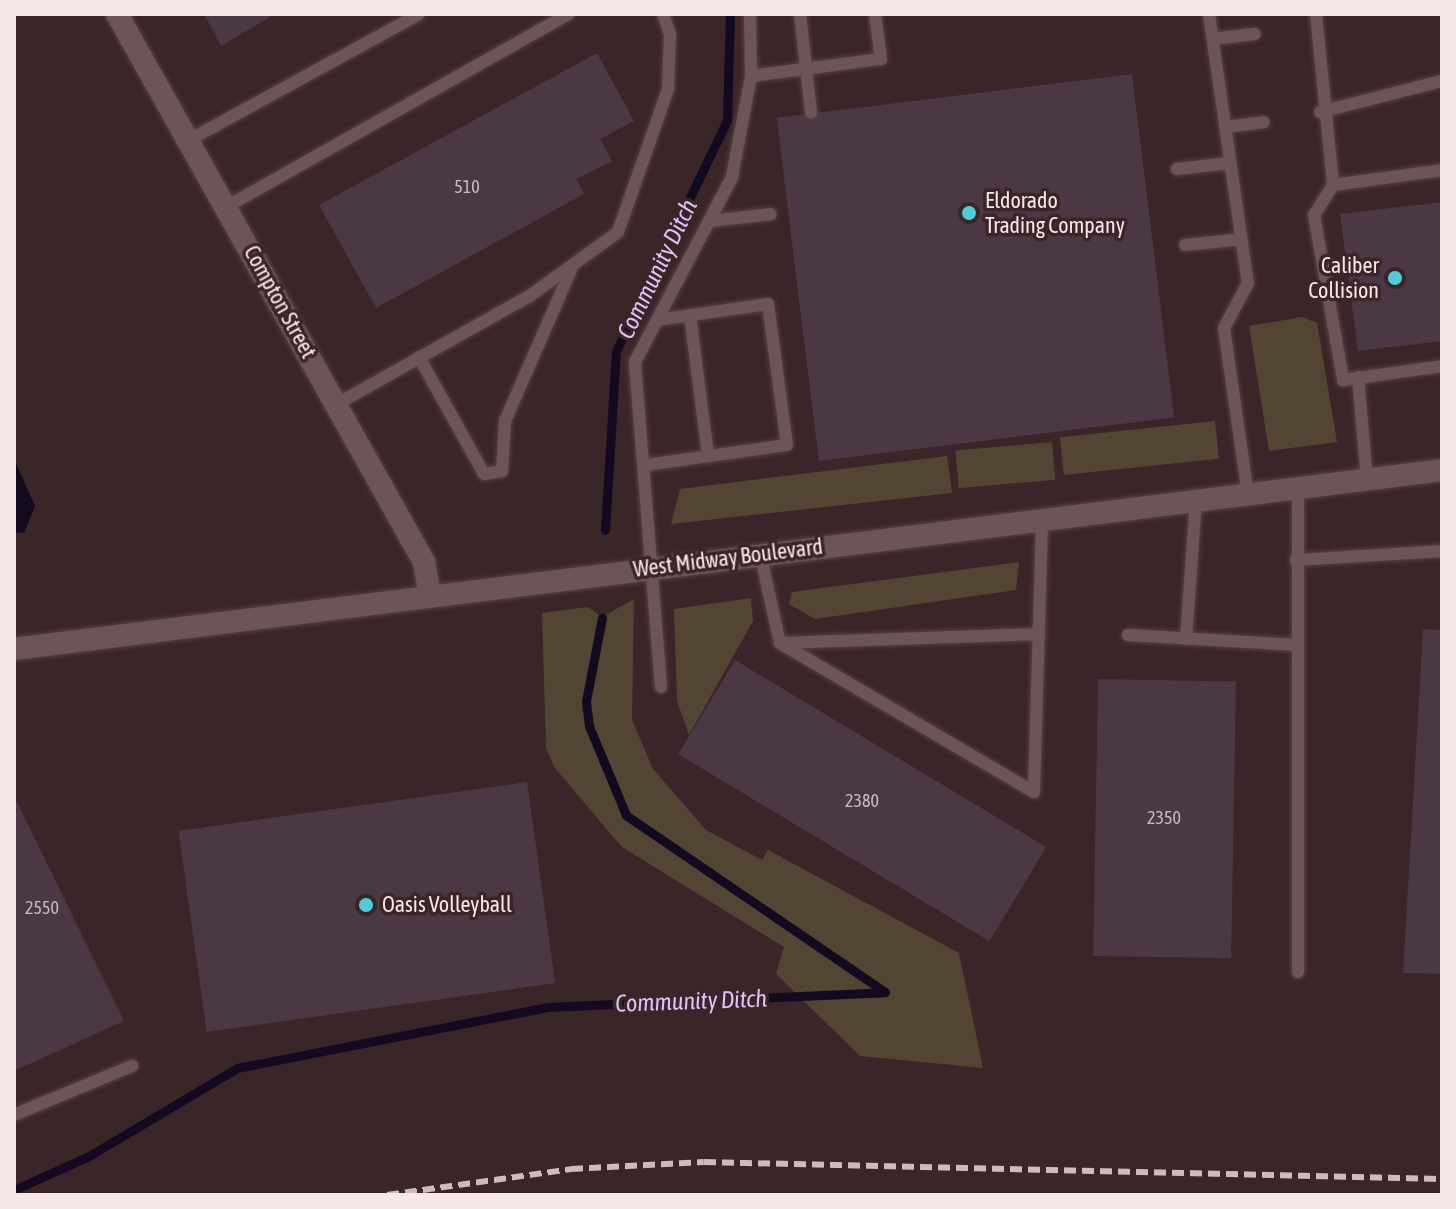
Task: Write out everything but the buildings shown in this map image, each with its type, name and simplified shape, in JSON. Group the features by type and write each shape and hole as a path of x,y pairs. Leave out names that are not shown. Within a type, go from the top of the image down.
{"street":[{"name":"Compton Street","path":"117,14 424,562 430,596"},
{"name":"West Midway Boulevard","path":"14,649 760,553 1042,522 1442,470"}],"lane":[{"path":"189,140 419,14"},
{"path":"226,207 568,14"},
{"path":"337,404 571,270 618,232 668,89 670,34 663,14"},
{"path":"661,687 657,566 635,362 732,177 751,76 750,14"},
{"path":"800,14 811,112"},
{"path":"751,76 881,59 875,14"},
{"path":"1209,14 1248,283 1224,328 1248,495"},
{"path":"1316,14 1320,112 1333,185 1314,215 1343,380 1442,366"},
{"path":"1213,39 1255,34"},
{"path":"1320,112 1442,81"},
{"path":"1225,127 1264,122"},
{"path":"1177,169 1230,163"},
{"path":"1333,185 1442,170"},
{"path":"709,221 771,214"},
{"path":"1185,245 1242,239"},
{"path":"419,357 484,474 502,471 505,421 571,270"},
{"path":"646,465 787,445 768,304 657,320"},
{"path":"690,315 708,456"},
{"path":"1358,377 1367,480"},
{"path":"1298,489 1298,972"},
{"path":"1186,639 1196,501"},
{"path":"760,553 780,643 1034,792 1042,522"},
{"path":"1296,560 1442,551"},
{"path":"780,643 1039,634"},
{"path":"1128,635 1297,645"},
{"path":"14,1115 132,1066"}],"shaded area":[{"path":"1302,317 1317,323 1337,442 1269,451 1249,326"},
{"path":"1215,421 1219,459 1064,475 1060,437"},
{"path":"1052,442 1055,480 959,488 955,450"},
{"path":"947,456 952,493 671,524 680,489"},
{"path":"14,459 35,506 24,533 14,533"},
{"path":"1019,562 1016,590 815,619 789,604 792,592"},
{"path":"751,598 753,621 689,735 677,701 674,609"},
{"path":"634,599 632,720 653,769 706,830 762,860 768,850 959,953 983,1068 860,1056 776,974 784,947 622,847 554,767 546,748 542,613 588,607 602,617"}],"waterway":[{"name":"Community Ditch","path":"605,530 616,351 727,120 730,14"},
{"name":"Community Ditch","path":"14,1190 89,1156 237,1068 547,1007 885,992 626,815 589,726 586,701 602,618"}],"railway":[{"path":"387,1195 571,1169 704,1162 1442,1179"}],"place":[{"name":"Eldorado Trading Company","path":"969,213"},
{"name":"Caliber Collision","path":"1395,278"},
{"name":"Oasis Volleyball","path":"366,905"}]}
